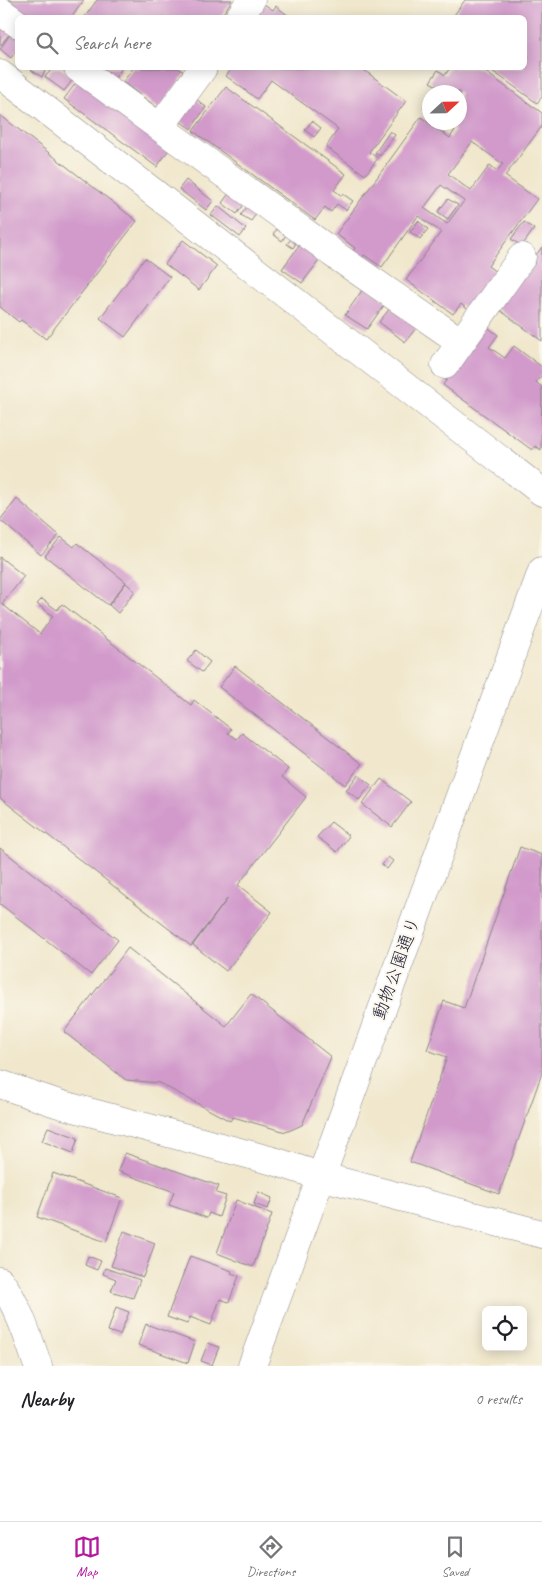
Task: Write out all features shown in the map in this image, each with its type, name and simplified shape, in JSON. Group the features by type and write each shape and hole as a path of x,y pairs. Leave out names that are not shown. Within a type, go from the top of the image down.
{"street":[{"path":"241,15 251,0"},
{"path":"0,11 15,22"},
{"path":"81,70 332,253 461,342"},
{"path":"160,127 202,70"},
{"path":"0,74 542,492"},
{"path":"445,365 522,257"},
{"name":"動物公園通り","path":"252,1366 542,571"},
{"path":"0,1084 59,1104 277,1162 320,1176 542,1234"},
{"path":"0,1281 29,1339 38,1366"}],"building":[{"path":"5,0 84,0 73,15 22,15"},
{"path":"97,0 232,0 222,15 86,15"},
{"path":"465,0 542,0 542,97 537,103 491,70 527,70 527,15 454,15"},
{"path":"264,4 273,10 276,6 287,15 256,15"},
{"path":"0,24 11,32 0,46"},
{"path":"12,32 15,34 15,52 11,58 0,49"},
{"path":"31,70 46,70 42,77"},
{"path":"51,70 63,70 74,78 64,91 45,77"},
{"path":"97,70 121,70 113,81"},
{"path":"132,70 181,70 185,73 159,109 123,82"},
{"path":"230,70 364,70 406,101 369,152 378,158 365,175 326,147 338,129 271,80 257,99 226,76"},
{"path":"438,70 445,75 449,70 483,70 542,113 542,126 505,176 537,199 488,266 500,275 472,313 461,304 453,314 406,280 441,232 418,216 382,267 364,255 359,262 350,255 355,248 336,234 421,117 422,130 439,130 450,138 455,130 467,130 467,85 435,85 430,82","holes":["472,142 503,164 497,171 490,165 471,191 448,174","441,185 464,201 447,224 424,208"]},
{"path":"78,80 170,148 157,167 64,99"},
{"path":"226,87 346,174 334,190 353,201 346,210 337,204 331,212 325,207 315,220 193,131"},
{"path":"196,99 206,107 191,129 180,121"},
{"path":"0,115 137,221 46,339 0,307"},
{"path":"312,121 321,128 314,137 305,130"},
{"path":"390,131 395,135 380,156 375,153"},
{"path":"186,180 213,201 206,210 179,189"},
{"path":"230,192 245,203 237,214 222,203"},
{"path":"448,199 458,205 448,219 438,212"},
{"path":"218,206 246,229 240,237 211,215"},
{"path":"247,207 256,214 251,221 241,215"},
{"path":"418,221 428,229 420,239 410,232"},
{"path":"524,222 534,229 522,246 511,239"},
{"path":"278,228 286,235 282,241 273,234"},
{"path":"291,239 296,243 293,248 287,244"},
{"path":"183,240 217,266 199,290 165,264"},
{"path":"302,242 322,257 302,283 282,269"},
{"path":"542,247 542,341 497,308"},
{"path":"145,258 170,277 125,337 100,318"},
{"path":"365,286 387,301 367,329 345,315"},
{"path":"391,307 417,327 405,342 379,322"},
{"path":"485,325 498,335 489,347 505,358 514,346 542,367 542,375 536,382 542,387 541,450 535,446 532,450 443,385"},
{"path":"17,499 59,535 41,555 0,520"},
{"path":"61,537 74,547 77,543 126,582 108,605 45,556"},
{"path":"0,557 24,576 2,604 40,634 53,616 37,604 42,599 57,610 62,604 191,705 194,700 231,729 228,733 237,739 242,733 288,769 282,777 306,797 238,885 272,912 226,971 193,945 228,898 191,946 0,798"},
{"path":"126,583 135,591 118,613 109,605"},
{"path":"196,650 210,662 202,672 187,661"},
{"path":"235,666 362,764 345,785 219,687"},
{"path":"358,775 371,785 359,800 346,790"},
{"path":"381,779 411,802 392,827 362,804"},
{"path":"331,822 349,836 337,852 317,837"},
{"path":"520,847 542,855 542,1073 499,1194 410,1162 447,1057 427,1050 444,1001 464,1008"},
{"path":"0,848 118,940 91,975 0,904"},
{"path":"388,857 393,861 387,869 382,865"},
{"path":"128,948 226,1026 251,994 331,1057 302,1125 286,1132 233,1117 230,1121 159,1083 126,1080 64,1032"},
{"path":"48,1127 78,1138 73,1153 42,1141"},
{"path":"125,1153 219,1186 216,1193 226,1196 219,1217 209,1213 207,1218 169,1205 174,1192 118,1171"},
{"path":"53,1173 122,1198 106,1242 37,1217"},
{"path":"258,1192 272,1198 268,1209 254,1204"},
{"path":"236,1200 272,1214 253,1267 217,1253"},
{"path":"124,1231 155,1243 143,1277 111,1266"},
{"path":"88,1256 101,1261 97,1270 85,1265"},
{"path":"190,1256 232,1271 231,1273 239,1276 229,1302 220,1299 211,1325 190,1317 187,1324 167,1317"},
{"path":"105,1268 140,1280 133,1298 111,1291 116,1279 103,1274"},
{"path":"116,1307 129,1312 120,1335 108,1331"},
{"path":"146,1324 195,1342 188,1363 138,1345"},
{"path":"208,1343 219,1347 212,1365 201,1361"}]}
